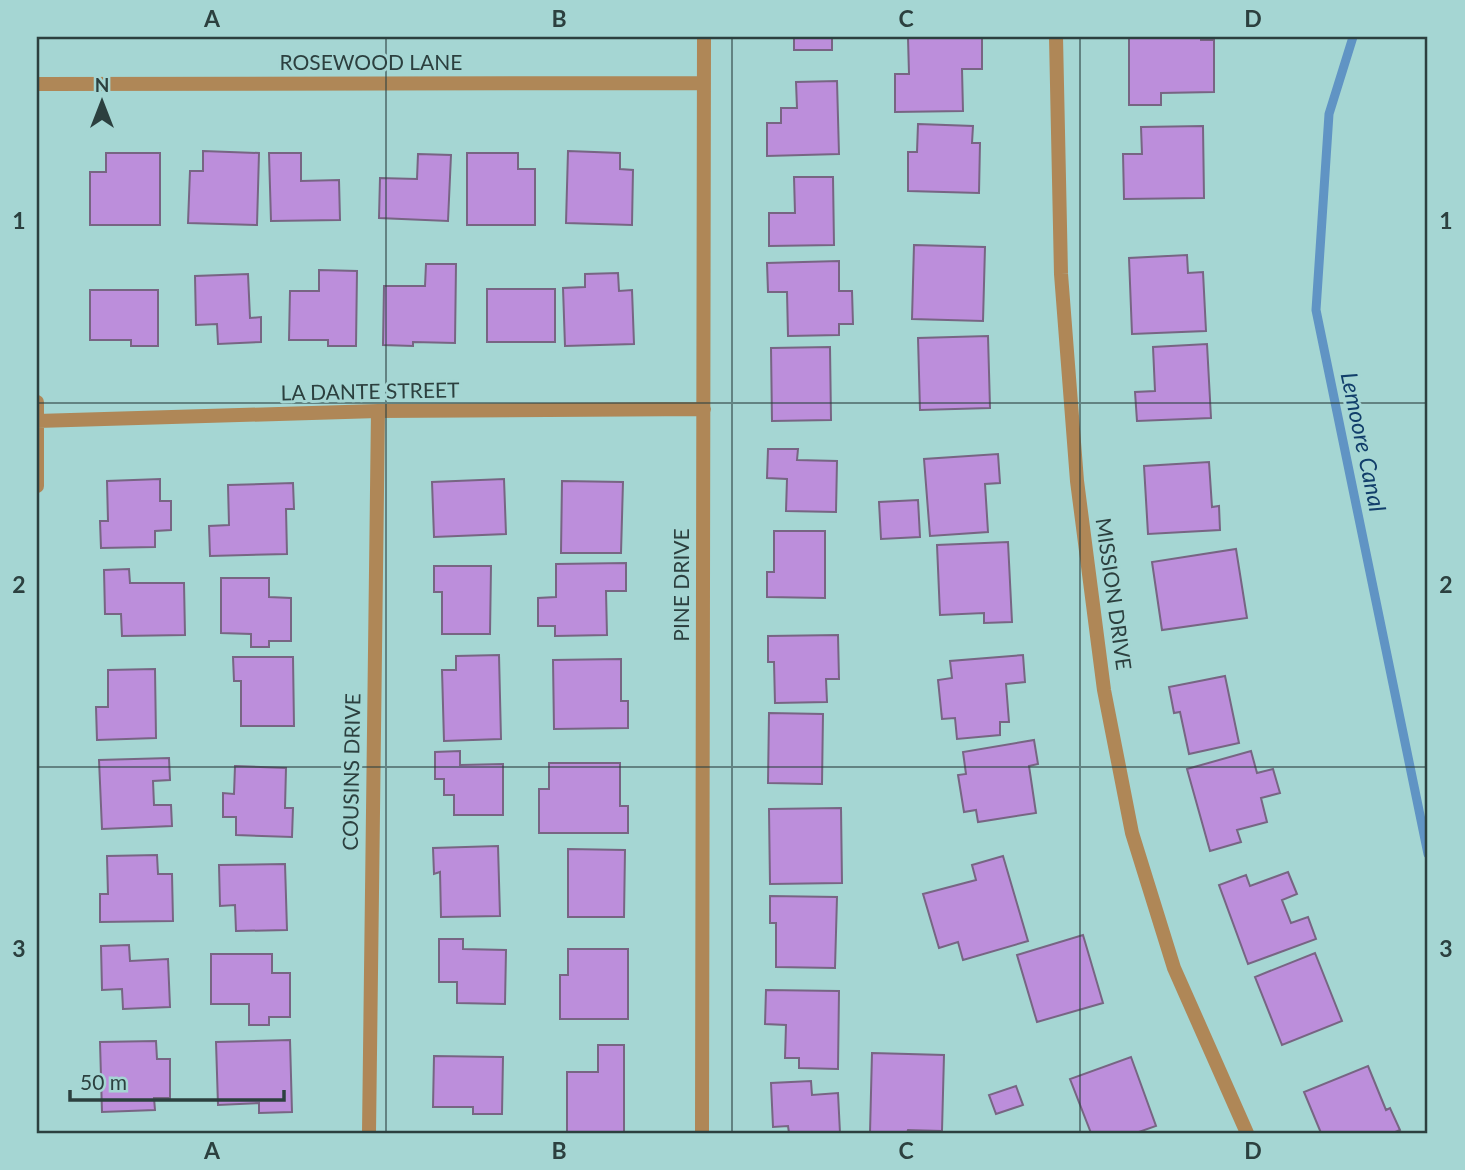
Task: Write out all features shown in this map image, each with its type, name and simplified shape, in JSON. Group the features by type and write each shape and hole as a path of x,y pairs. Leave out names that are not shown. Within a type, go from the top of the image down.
{"street":[{"name":"PINE DRIVE","path":"702,1133 704,37"},
{"name":"MISSION DRIVE","path":"1056,37 1061,274 1077,481 1104,690 1132,833 1174,968 1247,1133"},
{"name":"ROSEWOOD LANE","path":"37,84 704,83"},
{"path":"37,402 37,486"},
{"name":"LA DANTE STREET","path":"37,421 378,411 704,409"},
{"name":"COUSINS DRIVE","path":"369,1133 378,411"}],"building":[{"path":"794,37 832,37 832,50 794,50"},
{"path":"982,37 982,69 962,69 963,111 895,112 895,74 909,74 908,38"},
{"path":"1129,37 1201,37 1201,40 1214,40 1214,92 1161,93 1161,105 1129,105"},
{"path":"837,81 839,154 767,156 767,123 781,123 781,108 797,108 796,82"},
{"path":"918,124 973,126 972,143 980,143 979,193 908,191 908,152 917,152"},
{"path":"1203,126 1204,198 1124,199 1123,154 1142,154 1141,127"},
{"path":"203,151 259,153 257,225 188,223 190,171 203,171"},
{"path":"568,151 620,153 620,169 633,170 632,225 566,223"},
{"path":"106,153 160,153 160,225 90,225 90,172 106,172"},
{"path":"269,153 301,153 301,181 339,180 340,220 271,221"},
{"path":"467,153 518,153 518,169 535,169 535,225 467,225"},
{"path":"418,154 451,155 448,221 379,218 380,178 417,179"},
{"path":"794,177 833,177 834,245 769,246 769,213 795,213"},
{"path":"914,245 985,247 983,321 912,319"},
{"path":"1187,255 1188,273 1203,272 1206,331 1132,334 1129,258"},
{"path":"839,261 839,291 852,291 853,324 839,324 839,335 788,336 787,292 768,292 767,263"},
{"path":"426,264 456,264 455,343 413,342 413,346 383,345 384,286 425,286"},
{"path":"319,270 357,271 356,346 328,346 328,340 289,340 290,291 319,291"},
{"path":"618,273 619,291 632,290 634,344 565,346 563,288 585,287 585,274"},
{"path":"248,274 250,318 261,317 261,342 218,344 217,324 196,325 195,276"},
{"path":"487,289 555,289 555,342 487,342"},
{"path":"90,290 158,290 158,346 131,346 131,340 90,340"},
{"path":"988,336 990,408 920,410 918,338"},
{"path":"1207,344 1211,418 1137,421 1135,392 1155,391 1153,347"},
{"path":"830,347 831,420 772,421 771,348"},
{"path":"768,449 798,449 797,460 837,461 836,512 786,511 787,479 767,478"},
{"path":"998,454 1000,483 985,484 988,532 930,536 924,459"},
{"path":"1209,462 1212,507 1219,506 1220,530 1148,534 1144,466"},
{"path":"160,479 160,501 171,501 171,530 155,531 155,547 101,548 100,521 108,521 107,481"},
{"path":"504,479 506,534 434,537 432,482"},
{"path":"562,481 623,482 621,553 561,553"},
{"path":"293,483 294,509 286,509 287,554 210,556 209,526 229,525 228,485"},
{"path":"918,500 920,537 881,539 879,502"},
{"path":"774,531 825,531 825,598 767,597 767,572 774,572"},
{"path":"1008,542 1012,622 984,623 984,613 940,615 937,545"},
{"path":"1236,549 1247,618 1162,630 1152,562"},
{"path":"626,563 626,591 606,591 607,635 555,636 555,626 538,626 538,598 556,597 556,564"},
{"path":"434,566 491,566 490,634 442,634 442,592 434,592"},
{"path":"129,569 130,583 184,583 185,635 122,636 121,614 105,614 104,570"},
{"path":"221,578 269,578 269,597 291,598 291,641 269,641 269,647 251,647 251,634 221,633"},
{"path":"838,635 839,679 826,679 827,702 775,703 774,662 768,662 768,636"},
{"path":"499,655 501,739 444,741 442,670 456,670 456,656"},
{"path":"1023,655 1025,682 1006,684 1009,722 1000,722 1000,735 957,739 955,718 942,719 938,680 952,678 950,661"},
{"path":"233,657 293,657 294,726 241,726 241,681 234,681"},
{"path":"621,659 621,701 628,701 628,728 554,729 553,660"},
{"path":"155,669 156,738 97,740 96,707 108,707 108,670"},
{"path":"1225,676 1239,743 1189,754 1180,712 1174,713 1169,687"},
{"path":"769,713 823,714 822,784 768,783"},
{"path":"1034,740 1038,764 1029,766 1036,813 978,822 976,810 964,812 958,775 966,774 963,752"},
{"path":"460,751 460,765 503,764 503,815 454,815 454,795 444,795 444,779 435,779 435,752"},
{"path":"1251,751 1257,773 1273,769 1280,793 1261,798 1267,822 1237,830 1241,842 1210,851 1187,769"},
{"path":"169,758 170,780 153,781 154,805 171,805 172,826 102,829 99,760"},
{"path":"549,763 620,763 620,806 628,806 628,833 539,833 539,789 549,789"},
{"path":"235,766 286,768 285,808 293,808 292,837 236,835 236,817 223,817 223,793 234,794"},
{"path":"841,808 842,883 770,884 769,809"},
{"path":"498,846 500,916 441,917 440,872 434,874 433,848"},
{"path":"568,849 625,850 624,917 568,917"},
{"path":"157,855 158,874 172,874 173,921 100,922 100,894 108,894 107,856"},
{"path":"1003,856 1028,941 963,960 958,942 939,948 923,894 976,880 972,865"},
{"path":"285,864 287,930 236,931 235,905 220,906 219,865"},
{"path":"1288,872 1297,894 1282,900 1291,923 1308,917 1316,939 1248,964 1219,885 1246,875 1250,886"},
{"path":"770,896 837,897 835,968 776,967 776,923 770,923"},
{"path":"1083,935 1103,1003 1037,1022 1017,955"},
{"path":"439,939 463,939 463,949 506,950 505,1004 457,1003 457,982 439,982"},
{"path":"129,945 130,961 168,959 170,1007 123,1009 122,989 102,990 101,946"},
{"path":"568,949 628,949 628,1019 560,1019 560,975 568,975"},
{"path":"1315,953 1342,1021 1282,1045 1255,977"},
{"path":"211,954 272,954 272,973 290,973 290,1017 269,1017 269,1025 249,1025 249,1004 211,1004"},
{"path":"766,990 839,991 838,1069 799,1068 799,1058 785,1058 786,1025 765,1024"},
{"path":"290,1040 292,1112 259,1113 259,1103 218,1105 216,1042"},
{"path":"156,1041 157,1059 170,1059 170,1098 154,1098 155,1110 102,1112 100,1042"},
{"path":"598,1045 624,1045 624,1133 567,1133 567,1072 598,1072"},
{"path":"872,1053 944,1055 942,1131 870,1133"},
{"path":"434,1056 503,1057 502,1114 473,1114 473,1107 433,1107"},
{"path":"1131,1057 1156,1126 1136,1133 1091,1133 1070,1079"},
{"path":"1368,1066 1386,1110 1390,1108 1400,1130 1393,1133 1321,1133 1304,1092"},
{"path":"811,1081 812,1095 838,1093 840,1133 789,1133 788,1126 773,1127 771,1083"},
{"path":"1016,1086 1023,1105 996,1114 989,1095"}],"waterway":[{"name":"Lemoore Canal","path":"1353,37 1329,114 1316,310 1428,854"}]}
